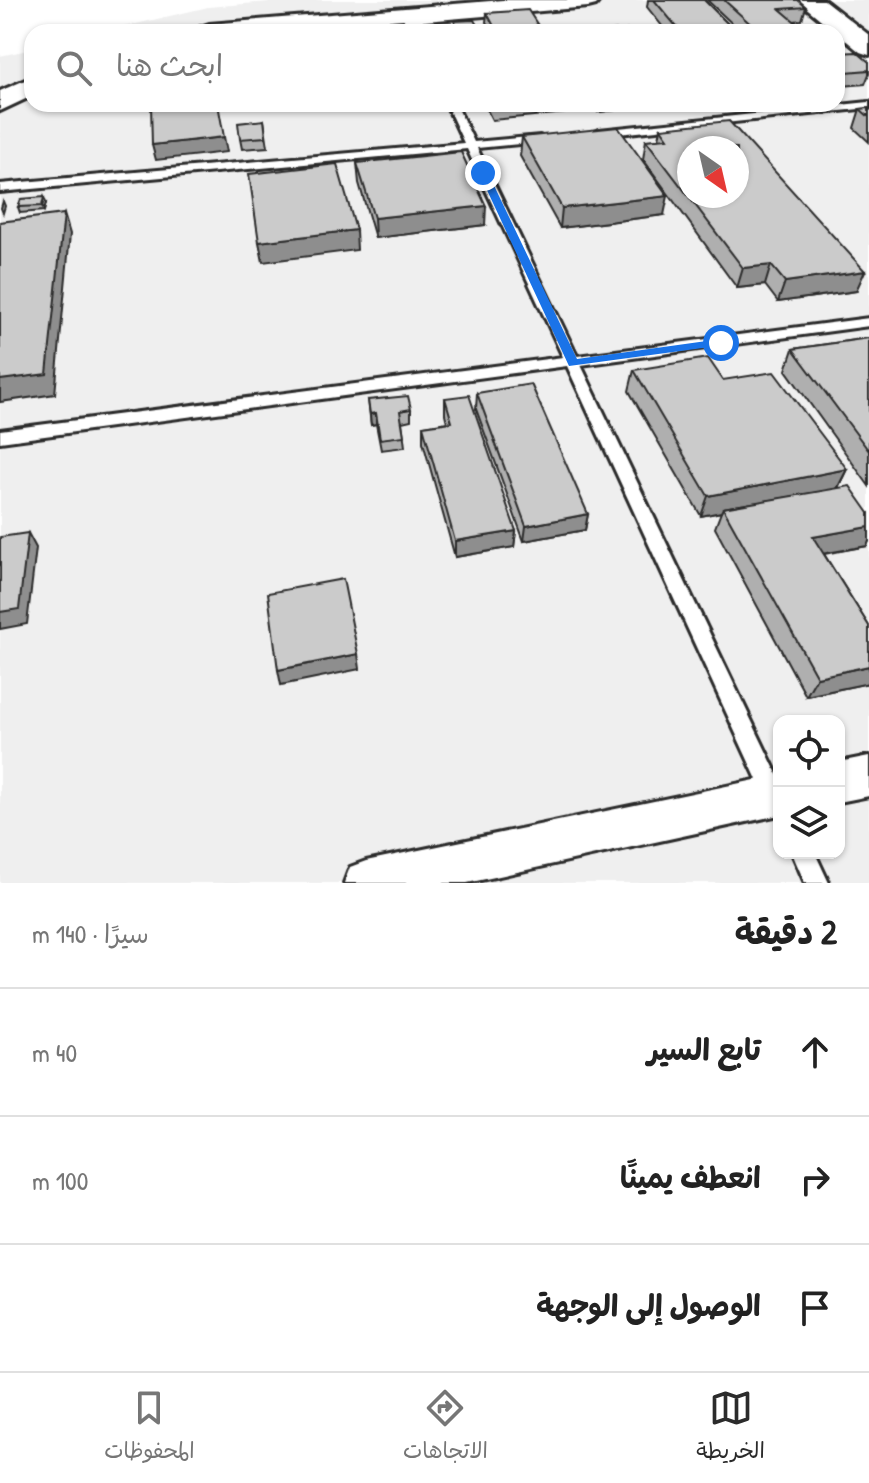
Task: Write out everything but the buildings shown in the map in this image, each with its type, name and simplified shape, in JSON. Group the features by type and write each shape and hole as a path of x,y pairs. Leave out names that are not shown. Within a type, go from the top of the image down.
{"street":[{"path":"372,24 413,22 588,0"},
{"path":"809,0 840,24"},
{"path":"845,28 869,47"},
{"path":"0,103 24,90"},
{"path":"845,781 869,776"},
{"path":"366,883 773,799"}],"lane":[{"path":"845,107 869,105"},
{"path":"455,112 773,787"},
{"path":"593,133 800,112"},
{"path":"0,188 547,138"},
{"path":"0,436 869,322"},
{"path":"806,859 817,883"}],"shaded area":[{"path":"294,0 869,0 869,883 0,883 0,56 24,51 24,112 845,112 845,24 136,24 208,7"}],"route":[{"path":"483,173 573,363 721,343"}]}
